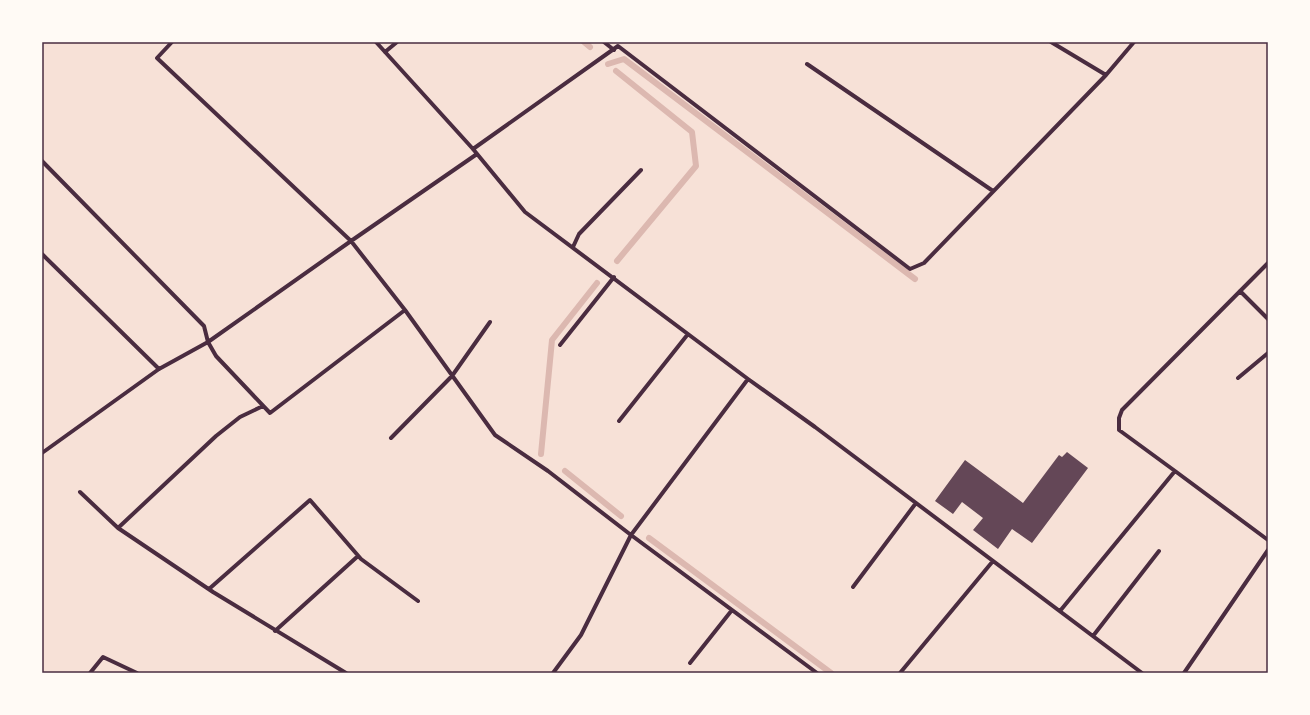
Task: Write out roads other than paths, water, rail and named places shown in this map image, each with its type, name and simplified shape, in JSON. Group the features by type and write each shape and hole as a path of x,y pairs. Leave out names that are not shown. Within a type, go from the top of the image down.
{"street":[{"path":"172,42 157,58 351,240 405,310 495,435 548,471 811,671 817,673"},
{"path":"376,42 473,149 525,212 614,277 748,379 815,427 1142,673"},
{"path":"385,52 397,42"},
{"path":"604,42 614,50"},
{"path":"1051,42 1106,75"},
{"path":"473,149 618,46 910,269 924,263 1106,75 1134,42"},
{"path":"807,64 994,191"},
{"path":"42,454 159,369 208,342 351,240 477,154"},
{"path":"42,161 204,326 208,342 216,356 270,413 405,310"},
{"path":"573,247 579,234 641,170"},
{"path":"42,254 159,369"},
{"path":"1268,263 1122,410 1119,418 1119,430 1268,540"},
{"path":"560,345 614,277"},
{"path":"1240,291 1268,319"},
{"path":"391,438 452,376 490,322"},
{"path":"619,421 688,334"},
{"path":"1238,378 1268,353"},
{"path":"553,673 581,635 631,535 748,379"},
{"path":"118,528 216,436 240,418 263,406"},
{"path":"1060,611 1175,471"},
{"path":"80,492 118,528 209,589 346,673"},
{"path":"209,589 310,500 358,556 418,601"},
{"path":"853,587 916,503"},
{"path":"1184,673 1268,550"},
{"path":"1093,636 1159,551"},
{"path":"276,631 358,556"},
{"path":"900,673 993,561"},
{"path":"690,663 732,610"},
{"path":"90,673 103,657 137,673"}],"waterway":[{"path":"584,42 590,47"},
{"path":"608,64 624,59 915,279"},
{"path":"616,71 692,132 696,166 617,261"},
{"path":"541,454 552,340 597,283"},
{"path":"565,471 621,516"},
{"path":"649,538 831,673"}]}
